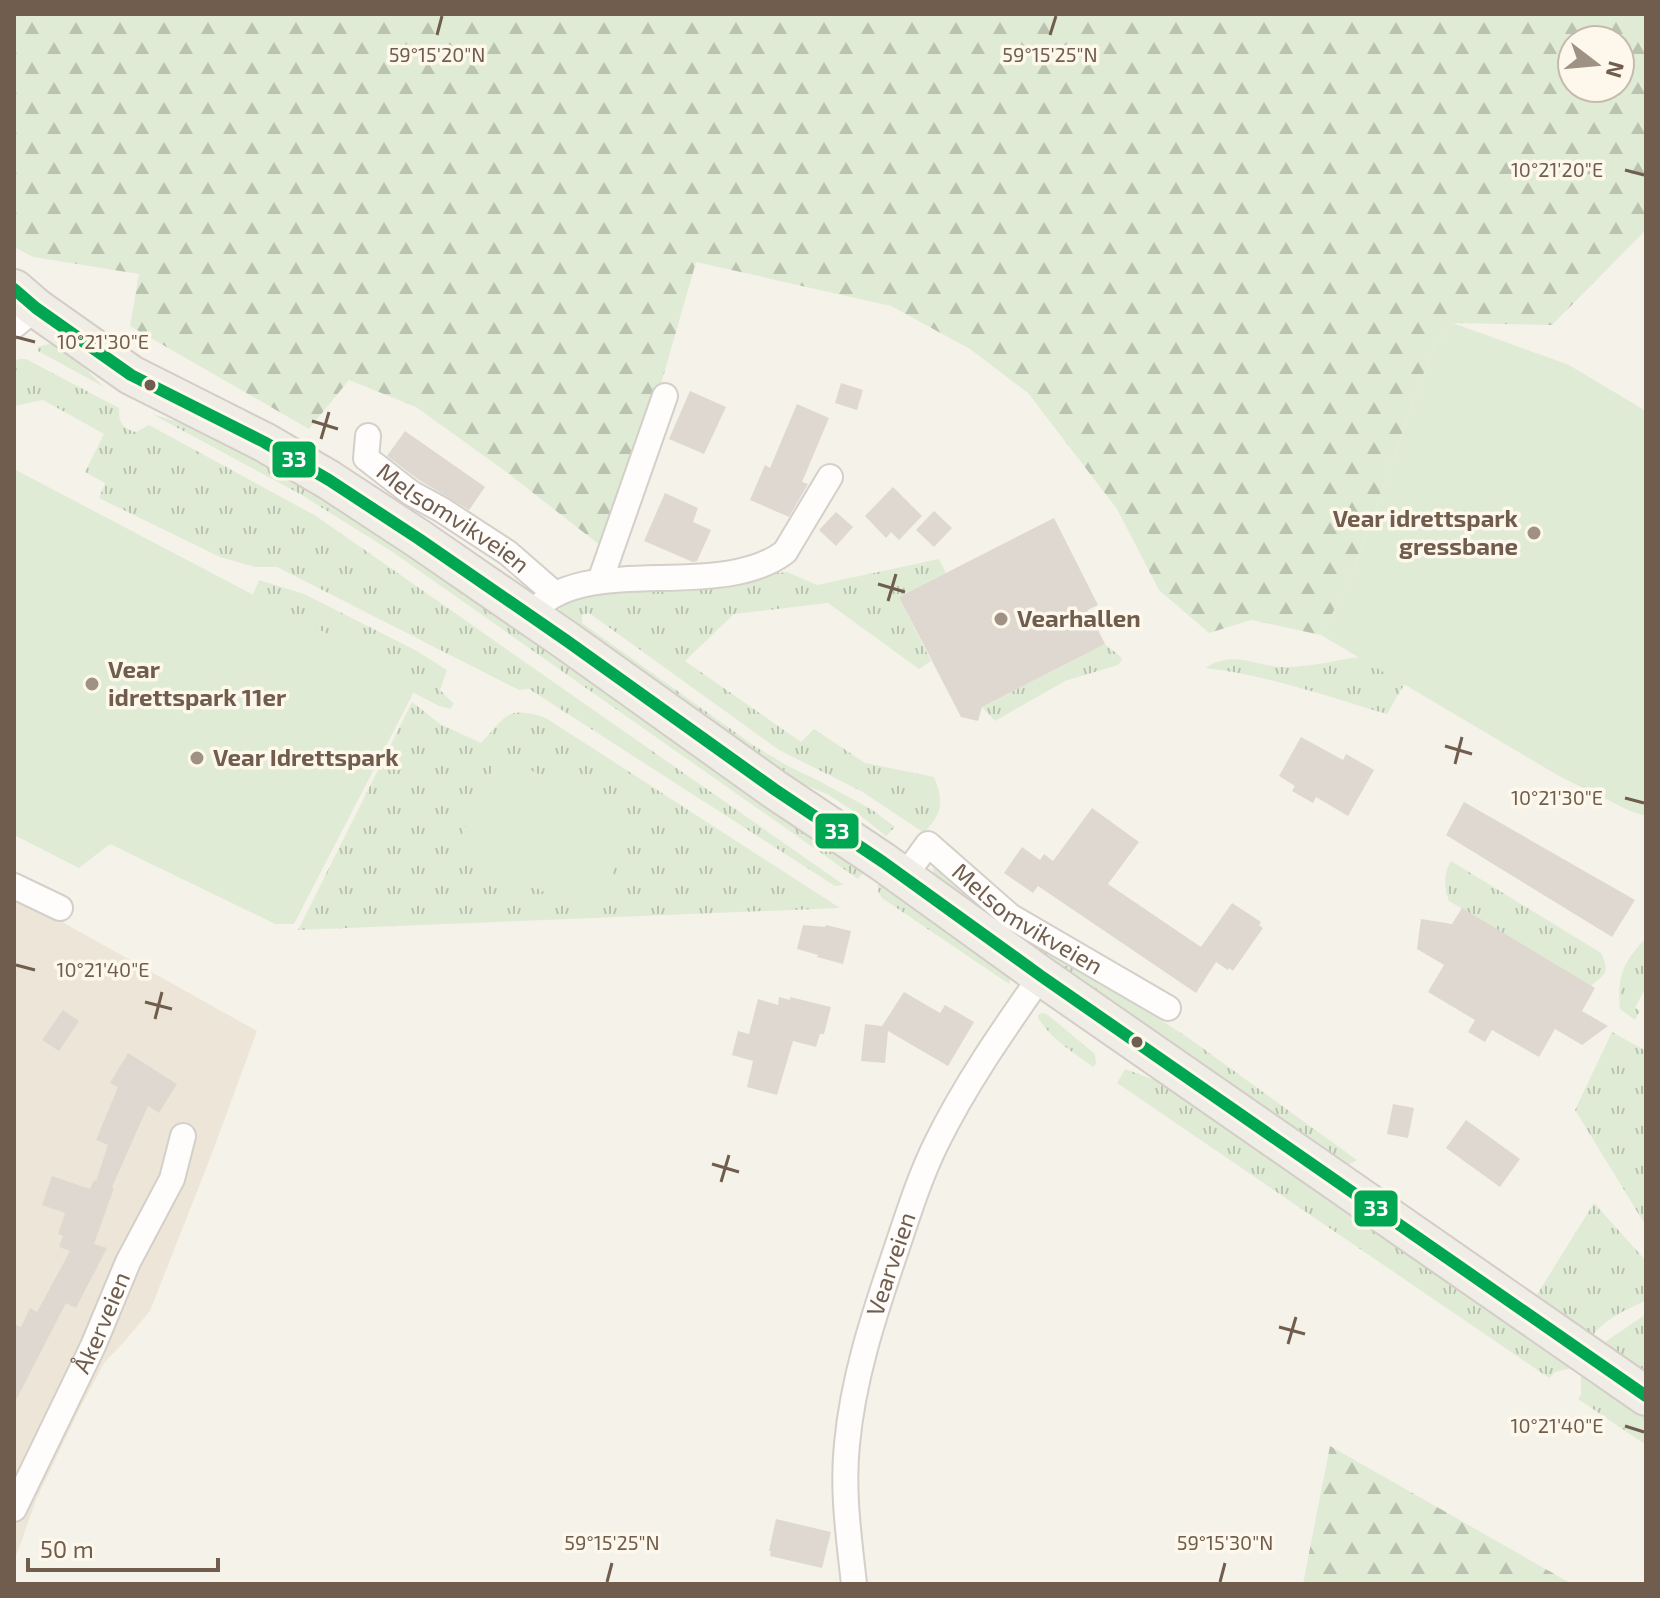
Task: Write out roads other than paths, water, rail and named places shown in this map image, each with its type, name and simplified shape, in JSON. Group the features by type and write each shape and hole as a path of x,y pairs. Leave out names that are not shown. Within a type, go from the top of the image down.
{"main road":[{"name":"Melsomvikveien","path":"21,307 131,375 264,442 543,605 774,789 1646,1396"}],"street":[{"path":"600,581 665,396"},
{"name":"Melsomvikveien","path":"368,436 366,458 411,493 508,553 543,605"},
{"path":"543,605 585,583 720,575 774,561 785,552 830,477"},
{"name":"Melsomvikveien","path":"904,877 928,844 1010,916 1168,1008"},
{"path":"14,886 60,908"},
{"name":"Vearveien","path":"854,1584 846,1498 847,1447 853,1395 868,1334 936,1143 966,1089 1041,976"},
{"name":"Åkerveien","path":"14,1509 93,1346 128,1262 172,1179 183,1136"}],"place":[{"name":"Vear idrettspark gressbane","path":"1534,533"},
{"name":"Vearhallen","path":"1001,619"},
{"name":"Vear idrettspark 11er","path":"92,684"},
{"name":"Vear Idrettspark","path":"197,758"}]}
